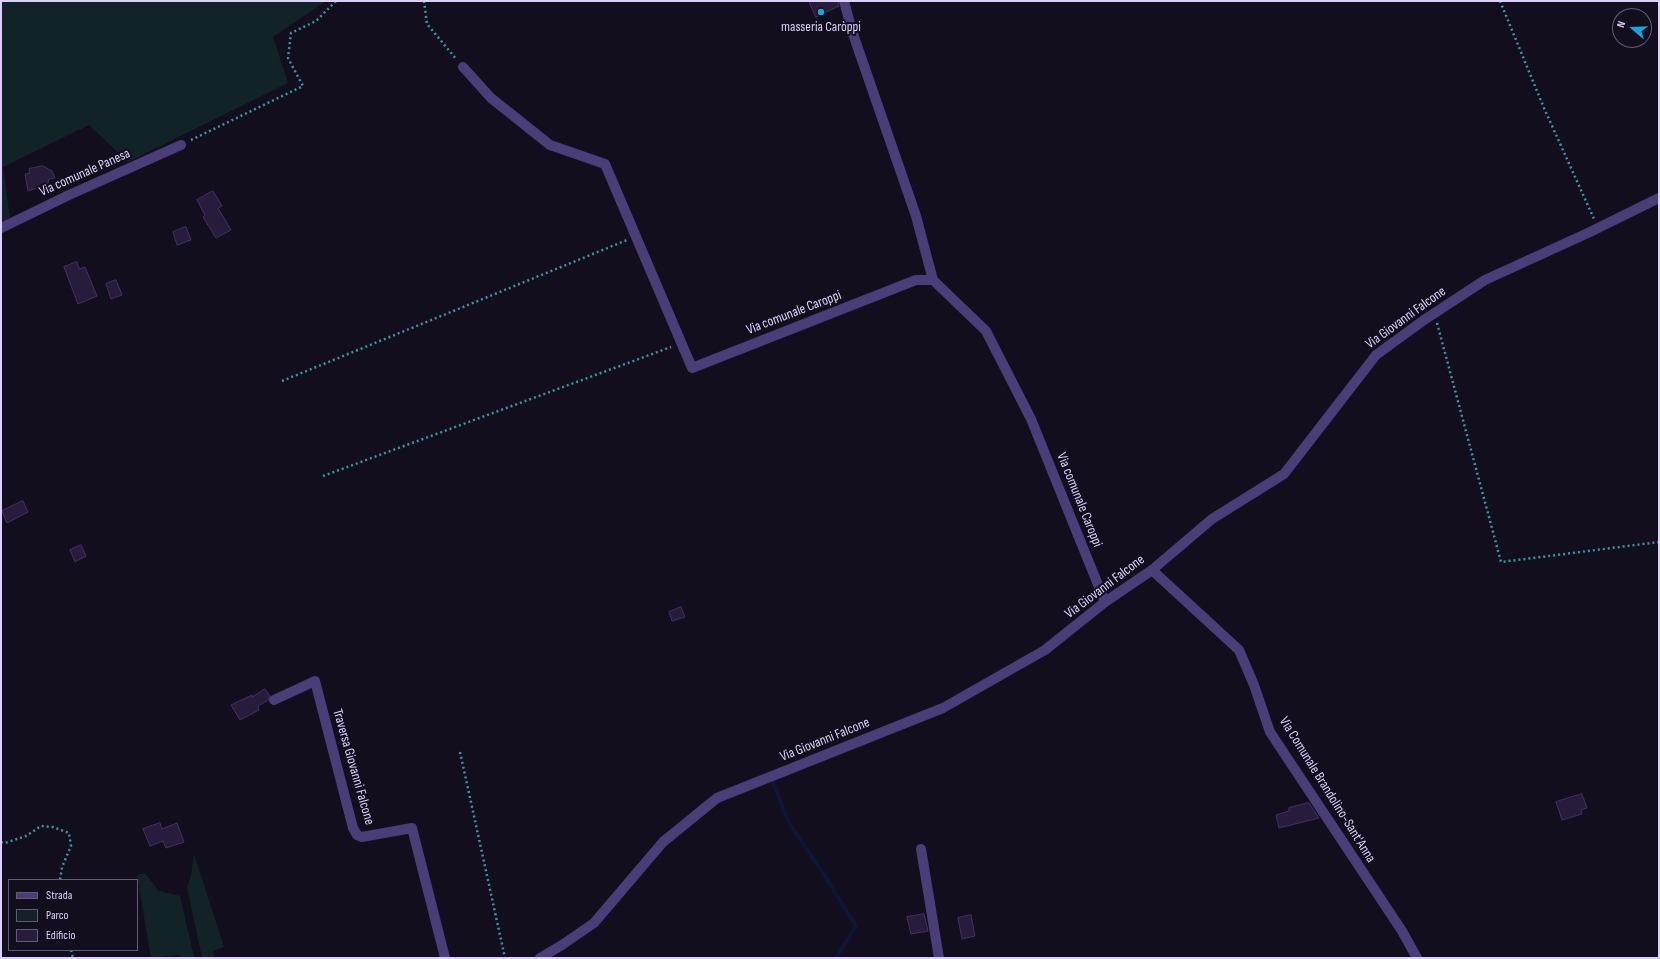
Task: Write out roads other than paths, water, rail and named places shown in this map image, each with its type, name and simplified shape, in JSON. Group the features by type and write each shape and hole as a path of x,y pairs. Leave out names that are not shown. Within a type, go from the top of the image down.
{"street":[{"path":"844,1 852,31 916,216 933,280"},
{"name":"Via comunale Caroppi","path":"463,67 492,98 550,145 605,164 692,368 916,280 933,280 986,331 1031,419 1105,602"},
{"name":"Via comunale Panesa","path":"1,228 69,195 181,145"},
{"name":"Via Giovanni Falcone","path":"540,958 594,923 663,842 717,798 943,708 1045,650 1105,602 1152,570 1212,519 1284,474 1376,356 1434,313 1485,280 1659,198"},
{"name":"Via Comunale Brandolino-Sant'Anna","path":"1152,570 1239,650 1254,685 1270,732 1402,931 1417,958"},
{"name":"Traversa Giovanni Falcone","path":"274,700 315,681 353,828 357,835 362,837 412,828 445,958"},
{"path":"921,849 939,958"}],"waterway":[{"path":"773,782 789,823 823,873 856,926 836,958"}],"place":[{"name":"masseria Caròppi","path":"821,12"}]}
